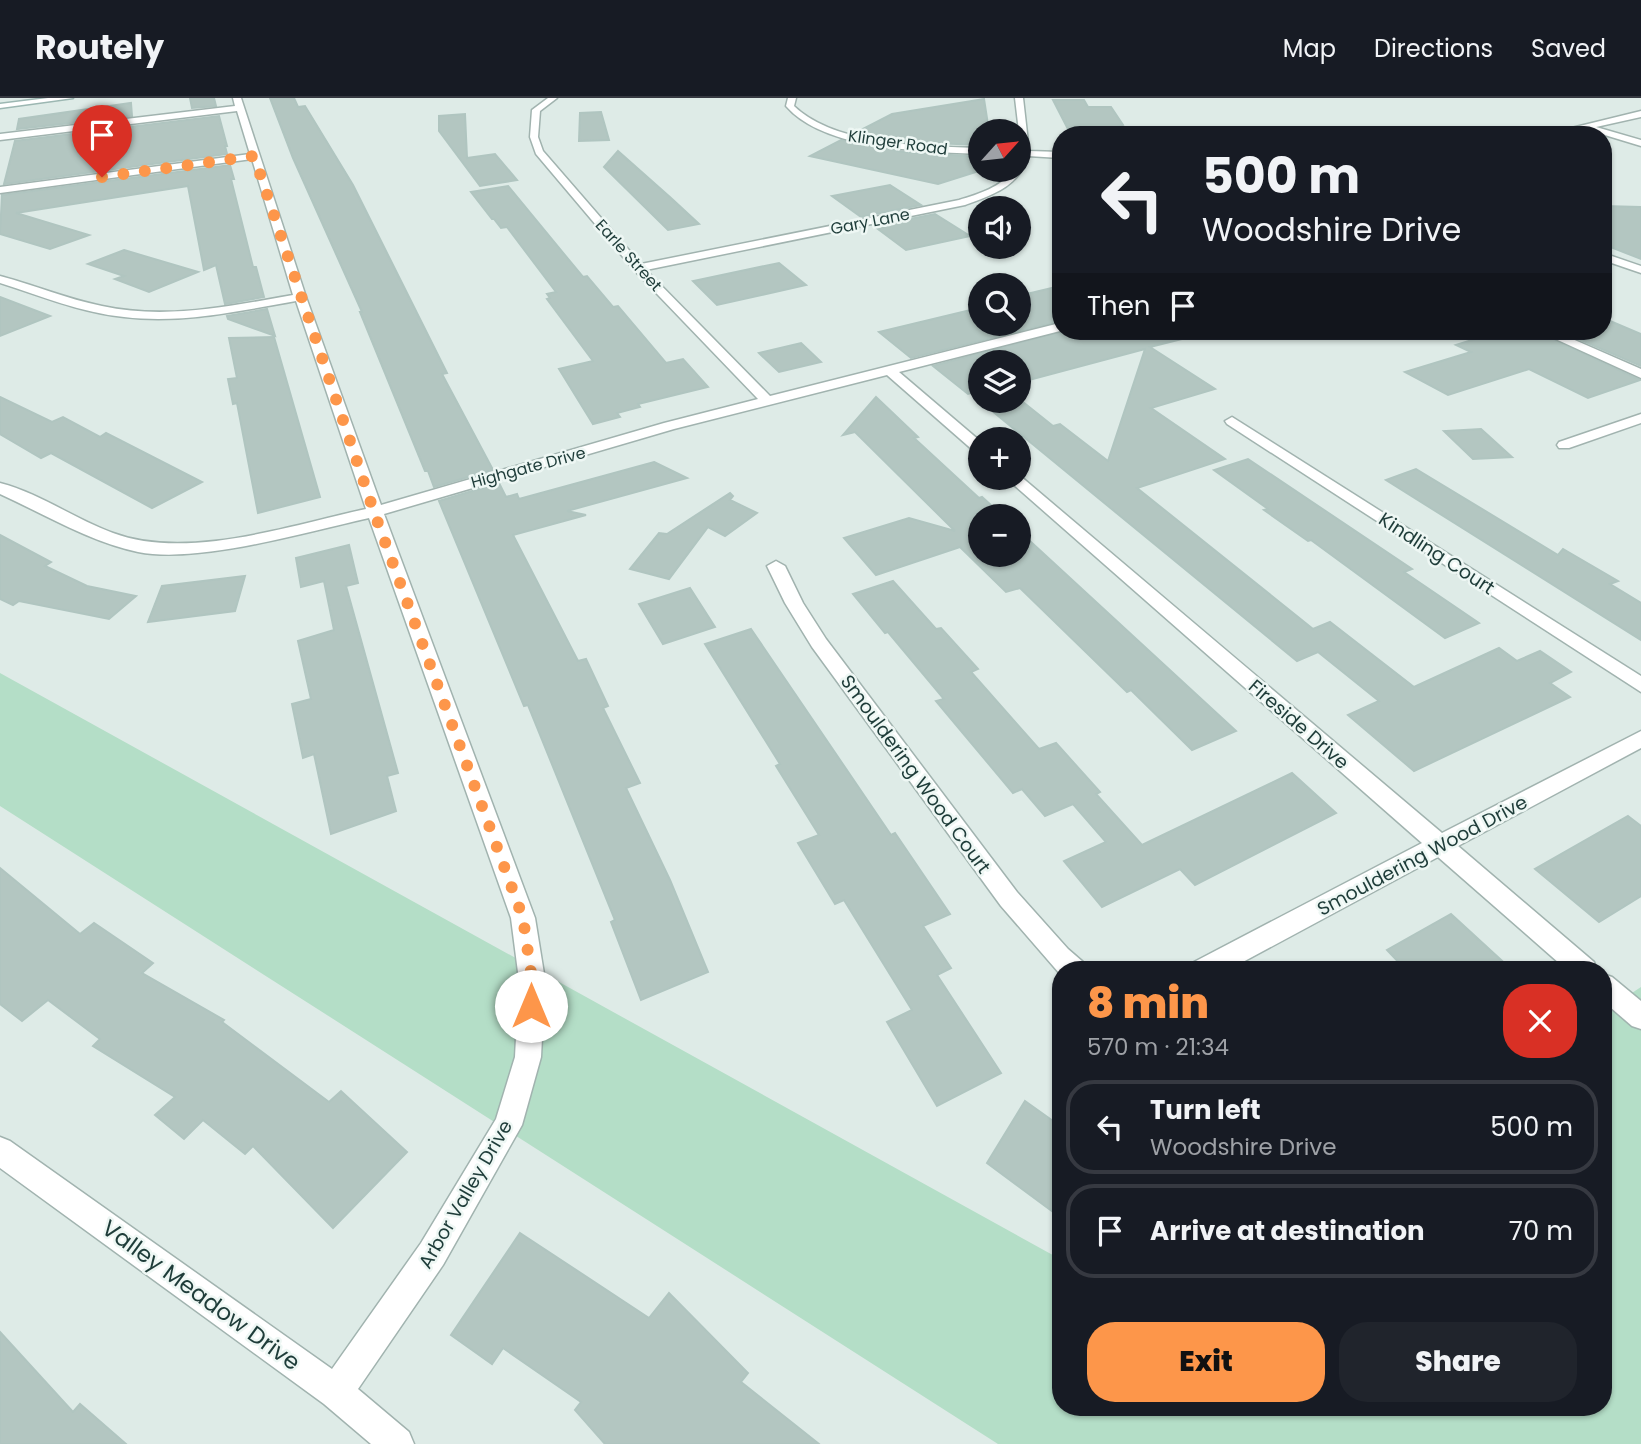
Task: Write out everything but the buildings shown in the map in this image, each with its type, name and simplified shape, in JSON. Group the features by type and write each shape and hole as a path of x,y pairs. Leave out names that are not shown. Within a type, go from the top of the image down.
{"street":[{"path":"0,106 69,98"},
{"name":"Earle Street","path":"553,98 536,110 534,142 539,152 638,268 767,401"},
{"name":"Klinger Road","path":"792,98 790,106 793,112 810,123 843,135 900,145 968,150"},
{"path":"1019,98 1023,119"},
{"path":"0,137 238,103"},
{"name":"Arbor Valley Drive","path":"238,103 300,297 374,512 523,918 532,980 528,1058 508,1125 432,1254 336,1392"},
{"path":"1586,126 1641,114"},
{"path":"1612,135 1641,144"},
{"path":"1031,153 1052,155"},
{"path":"0,190 254,156"},
{"name":"Gary Lane","path":"638,268 961,203 989,195 1011,182"},
{"path":"1612,259 1641,270"},
{"path":"0,279 97,308 137,315 190,314 300,297"},
{"name":"Highgate Drive","path":"0,488 107,537 140,547 174,549 236,542 374,512 669,426 1052,329"},
{"path":"1564,340 1641,374"},
{"path":"890,371 968,439"},
{"path":"1564,445 1641,418"},
{"name":"Kindling Court","path":"1233,421 1641,685"},
{"name":"Fireside Drive","path":"1028,490 1575,961"},
{"name":"Smouldering Wood Court","path":"776,566 794,603 819,643 1009,900 1064,961"},
{"name":"Smouldering Wood Drive","path":"1220,961 1641,740"},
{"path":"1612,993 1641,1017"},
{"name":"Valley Meadow Drive","path":"0,1151 336,1392 397,1444"}],"green space":[{"path":"0,673 1052,1255 1052,1416 1612,1416 1612,1006 1641,987 1641,1444 998,1444 0,806"}],"route":[{"path":"102,177 254,156 374,512 523,918 532,980 531,1006"}]}
